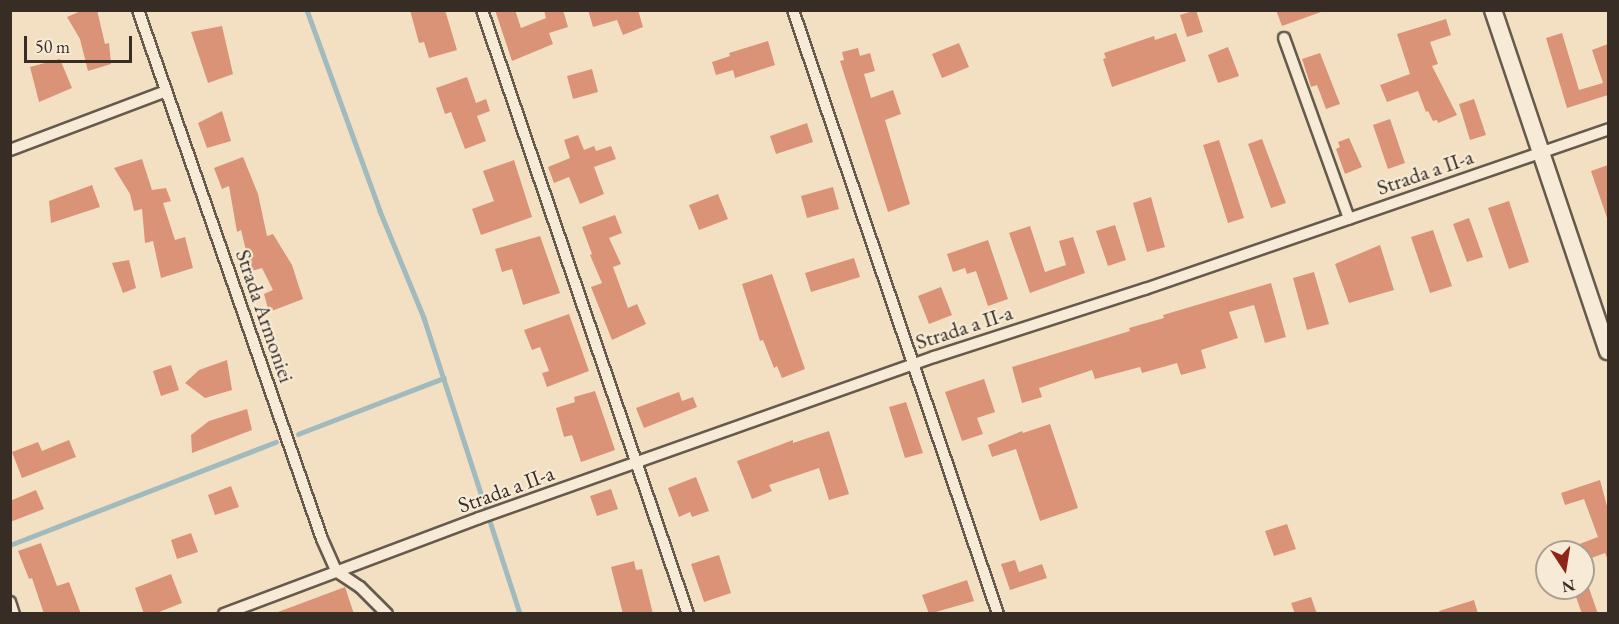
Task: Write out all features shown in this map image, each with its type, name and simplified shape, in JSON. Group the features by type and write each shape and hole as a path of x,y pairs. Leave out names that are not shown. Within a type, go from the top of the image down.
{"main road":[{"path":"1493,10 1608,351"}],"street":[{"name":"Strada Armoniei","path":"138,10 322,539 336,571"},
{"path":"482,10 688,614"},
{"path":"793,10 998,614"},
{"path":"1284,38 1349,219"},
{"path":"10,150 166,91"},
{"name":"Strada a II-a","path":"224,614 479,519 914,364 1608,130"},
{"path":"336,571 360,586 387,614"},
{"path":"10,602 14,614"}],"building":[{"path":"83,10 97,10 105,44 109,43 111,64 88,71 80,39 67,17"},
{"path":"410,10 445,10 457,50 429,58 424,42 419,43"},
{"path":"495,10 515,10 521,28 546,18 544,10 563,10 568,27 549,33 553,44 512,61"},
{"path":"588,10 638,10 643,27 623,35 617,20 593,27"},
{"path":"1196,10 1203,32 1187,37 1180,15"},
{"path":"1276,10 1321,10 1321,12 1282,26"},
{"path":"1446,19 1451,35 1430,42 1438,64 1432,66 1457,115 1438,123 1437,120 1433,121 1428,111 1426,112 1418,91 1387,102 1380,85 1410,74 1397,34"},
{"path":"222,26 233,74 208,83 191,32"},
{"path":"1176,33 1186,61 1112,87 1103,59 1106,58 1104,53 1154,36 1155,40"},
{"path":"1562,33 1579,90 1603,83 1592,50 1608,44 1608,95 1567,108 1546,38"},
{"path":"768,41 775,65 735,78 733,70 716,75 712,62 730,56 729,53"},
{"path":"959,43 969,67 942,78 932,54"},
{"path":"1228,47 1239,76 1218,83 1208,55"},
{"path":"858,48 860,56 870,53 875,71 864,74 871,98 893,90 901,114 885,120 910,204 888,212 840,61 844,60 842,52"},
{"path":"1320,53 1340,104 1326,109 1317,85 1311,87 1302,59"},
{"path":"60,59 72,88 39,102 30,67"},
{"path":"592,69 598,92 573,99 567,76"},
{"path":"467,77 476,103 486,99 490,111 477,116 486,141 465,149 451,112 445,114 436,88"},
{"path":"1474,99 1486,135 1470,140 1459,104"},
{"path":"222,111 231,141 207,148 198,123"},
{"path":"1390,119 1405,163 1388,169 1373,125"},
{"path":"807,123 813,142 776,154 770,136"},
{"path":"578,135 584,150 594,146 596,151 611,146 616,159 594,167 604,194 580,204 569,177 554,183 548,167 570,158 564,140"},
{"path":"1349,138 1362,167 1345,174 1336,149 1340,147 1338,142"},
{"path":"1262,139 1286,203 1271,208 1248,144"},
{"path":"1219,140 1244,218 1228,223 1203,145"},
{"path":"243,157 258,194 267,236 273,234 292,265 303,299 269,312 264,294 273,290 262,268 251,271 241,230 237,232 229,186 222,189 214,168"},
{"path":"142,159 152,190 166,188 171,201 163,203 175,240 185,237 193,268 161,278 153,241 145,243 142,209 134,211 130,194 114,168"},
{"path":"514,160 532,217 481,235 472,209 494,201 483,171"},
{"path":"1608,165 1608,217 1607,218 1591,171"},
{"path":"92,185 100,207 51,223 49,201"},
{"path":"833,187 839,209 807,218 801,196"},
{"path":"718,194 728,219 699,230 689,205"},
{"path":"1151,197 1165,247 1147,252 1133,203"},
{"path":"1509,201 1529,262 1509,269 1488,208"},
{"path":"615,215 622,233 609,238 621,264 613,267 628,308 637,304 646,324 612,340 591,287 602,283 590,255 592,254 582,227"},
{"path":"1469,218 1483,257 1467,262 1453,224"},
{"path":"1115,225 1126,260 1108,266 1096,231"},
{"path":"1030,226 1045,272 1066,265 1059,241 1073,237 1085,273 1030,293 1009,233"},
{"path":"1433,230 1452,286 1430,293 1411,237"},
{"path":"540,236 560,293 523,305 512,269 502,272 495,249"},
{"path":"988,240 1008,299 988,306 976,271 967,274 965,268 953,272 947,254"},
{"path":"1380,245 1394,290 1349,303 1335,264"},
{"path":"854,258 860,277 811,292 805,273"},
{"path":"129,260 136,288 123,293 112,263"},
{"path":"1314,272 1329,324 1307,330 1293,278"},
{"path":"772,274 805,369 782,378 777,366 774,368 763,340 760,341 742,284"},
{"path":"1271,283 1286,337 1265,343 1254,305 1229,312 1238,338 1201,350 1206,368 1181,375 1177,363 1142,373 1140,367 1095,379 1092,370 1039,388 1042,397 1022,403 1012,367 1130,331 1129,328 1164,318 1163,315"},
{"path":"941,287 952,315 929,324 918,296"},
{"path":"569,314 589,371 547,387 542,373 549,371 540,347 532,350 524,330"},
{"path":"227,360 232,390 205,398 185,383 199,370"},
{"path":"171,365 179,390 161,396 153,371"},
{"path":"984,379 995,412 977,418 983,434 962,441 945,392"},
{"path":"595,391 615,450 581,462 572,435 564,437 556,408 575,402 574,397"},
{"path":"679,392 682,401 693,397 697,407 644,428 636,408"},
{"path":"906,402 923,453 905,458 889,407"},
{"path":"247,409 252,430 192,453 191,435 209,421"},
{"path":"1050,424 1078,508 1040,521 1016,449 992,457 988,445 1022,431 1023,433"},
{"path":"829,431 849,494 829,500 819,468 769,485 772,491 752,499 737,461 793,440 793,443"},
{"path":"69,440 76,457 22,478 12,452 38,442 42,451"},
{"path":"696,477 709,511 692,517 690,512 679,517 668,488"},
{"path":"1600,480 1608,510 1608,560 1605,553 1595,557 1595,540 1590,540 1598,537 1584,499 1565,505 1561,493"},
{"path":"231,486 239,507 215,515 208,495"},
{"path":"611,489 618,509 597,516 590,496"},
{"path":"36,490 44,509 10,522 10,501"},
{"path":"1287,524 1296,549 1274,556 1265,531"},
{"path":"191,533 198,552 177,559 171,540"},
{"path":"41,543 57,586 69,582 81,614 44,614 32,578 29,579 18,551"},
{"path":"719,555 731,593 704,602 691,564"},
{"path":"1015,560 1019,572 1042,564 1047,578 1010,590 1001,564"},
{"path":"634,561 636,570 642,569 653,614 623,614 611,567"},
{"path":"171,574 182,603 154,614 144,614 135,588"},
{"path":"967,580 974,601 929,614 922,595"},
{"path":"345,587 354,614 278,614 278,612"},
{"path":"1311,597 1317,614 1295,614 1291,603"},
{"path":"1474,600 1478,614 1440,614 1439,611"},
{"path":"1577,600 1593,600 1598,614 1582,614"}],"waterway":[{"path":"307,10 380,211 424,318 520,614"},
{"path":"298,434 444,378"},
{"path":"10,545 276,442"}]}
